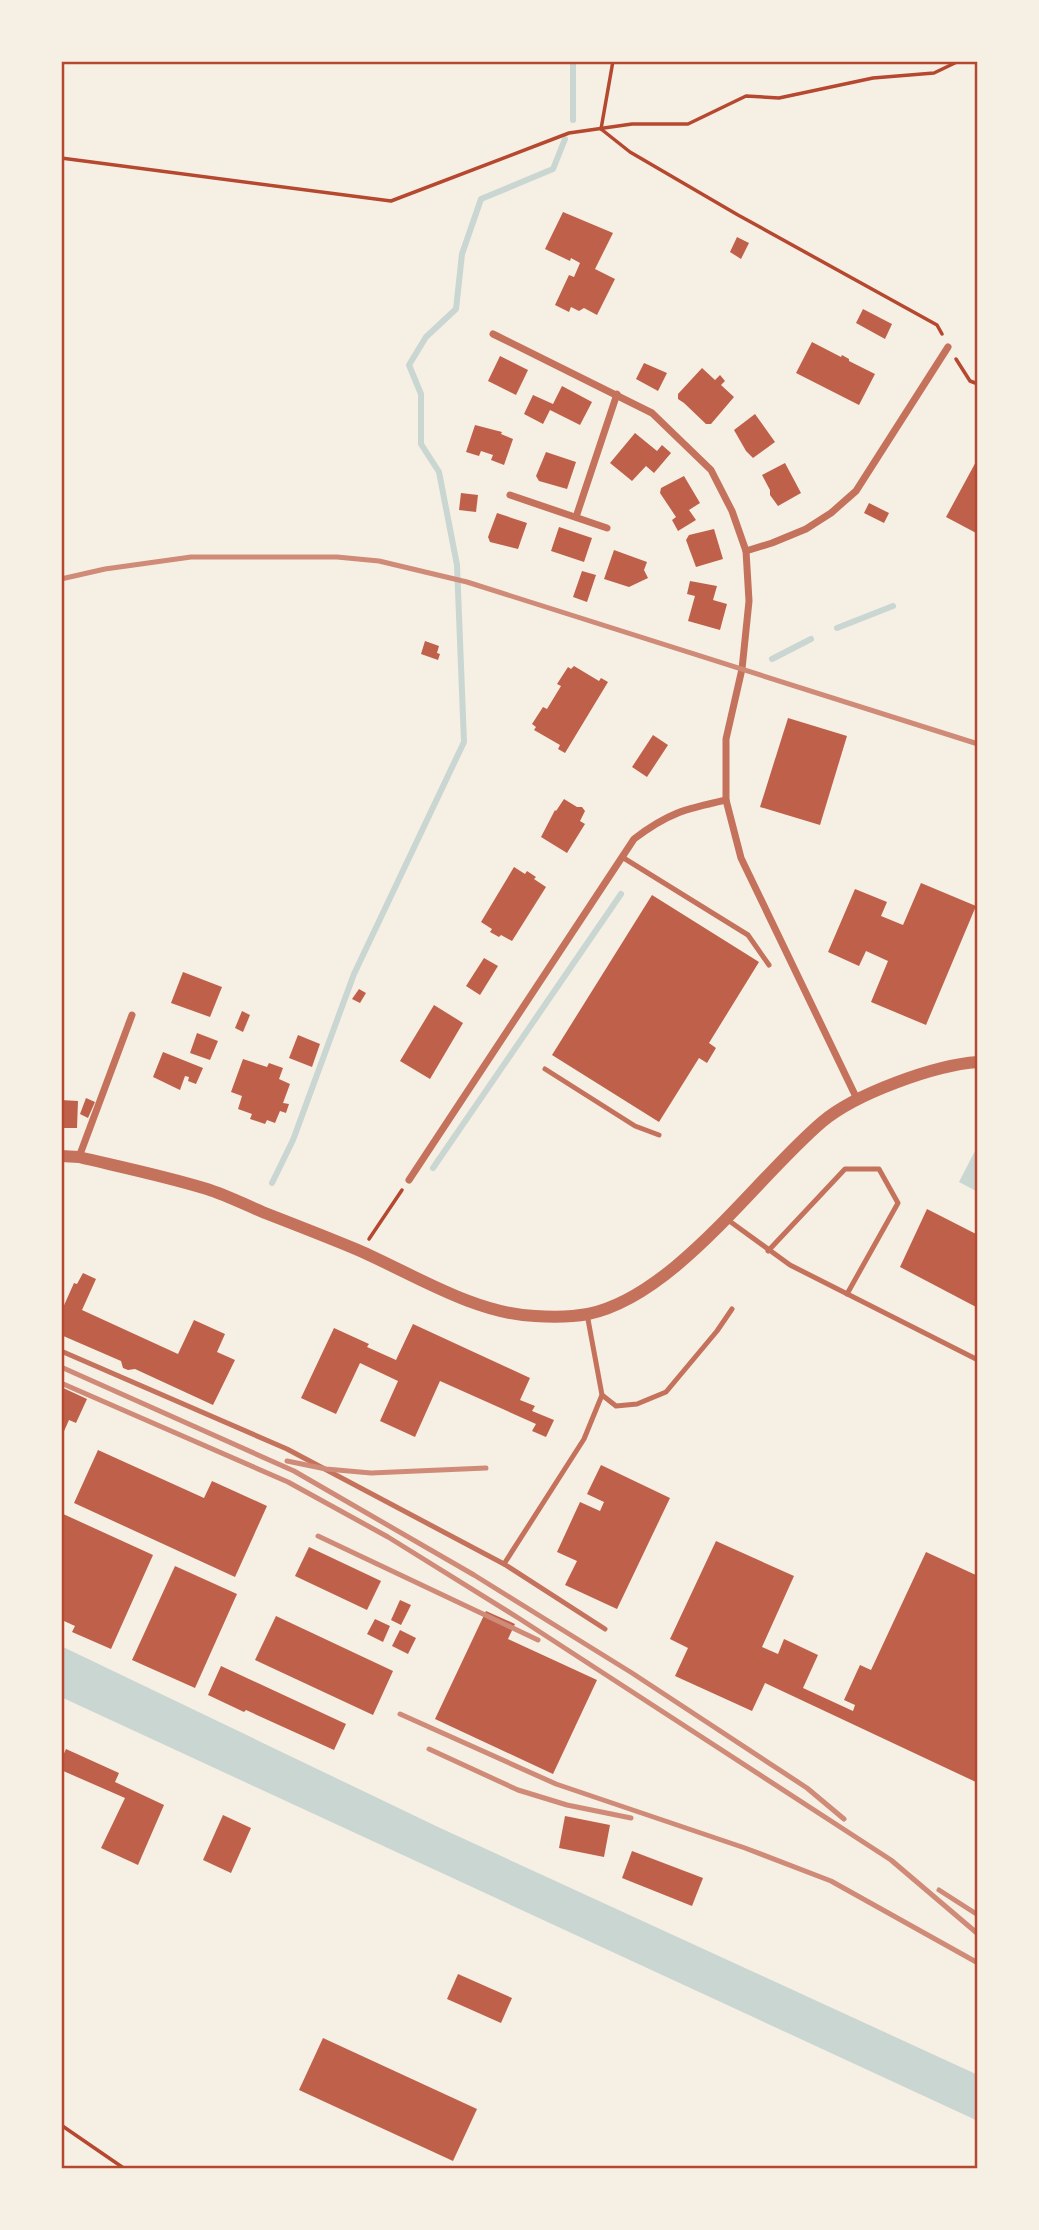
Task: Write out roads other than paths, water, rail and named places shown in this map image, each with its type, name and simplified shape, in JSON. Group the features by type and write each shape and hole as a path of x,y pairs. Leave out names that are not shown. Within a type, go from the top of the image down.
{"street":[{"path":"493,334 652,413 711,470 732,511 746,551 749,601 742,669 726,739 726,800 741,859 857,1098"},
{"path":"746,551 806,529 831,513 856,491 948,347"},
{"path":"576,517 617,394"},
{"path":"510,495 607,528"},
{"path":"409,1180 634,839 657,822 683,809 726,800"},
{"path":"79,1157 132,1015"},
{"path":"61,1156 79,1157 208,1189 360,1251 470,1301 506,1312 535,1316 587,1314 618,1304 646,1290 699,1245 824,1121 857,1098 937,1069 978,1062"}],"lane":[{"path":"622,857 748,934 769,965"},
{"path":"545,1069 635,1126 659,1135"},
{"path":"768,1251 845,1169 879,1169 898,1203 848,1294"},
{"path":"726,1218 789,1265 978,1360"},
{"path":"602,1395 616,1406 637,1404 666,1392 733,1309"},
{"path":"504,1564 584,1439 602,1395 587,1314"},
{"path":"61,1351 287,1448 504,1564 605,1629"}],"waterway":[{"path":"573,61 573,120"},
{"path":"272,1183 293,1140 354,974 464,742 457,565 439,472 421,444 421,394 409,365 426,337 456,309 462,254 481,199 553,169 565,139"},
{"path":"837,628 893,606"},
{"path":"772,659 811,639"},
{"path":"433,1168 621,894"}],"railway":[{"path":"61,579 105,569 191,557 337,557 379,561 467,582 978,744"},
{"path":"61,1367 294,1471 474,1575 632,1673 807,1788 844,1819"},
{"path":"61,1383 288,1482 388,1537 520,1619 891,1860 978,1934"},
{"path":"287,1461 326,1469 371,1473 486,1468"},
{"path":"318,1536 538,1640"},
{"path":"400,1714 556,1784 745,1848 831,1881 978,1963"},
{"path":"429,1749 518,1790 567,1805 631,1818"},
{"path":"939,1890 978,1915"}]}
